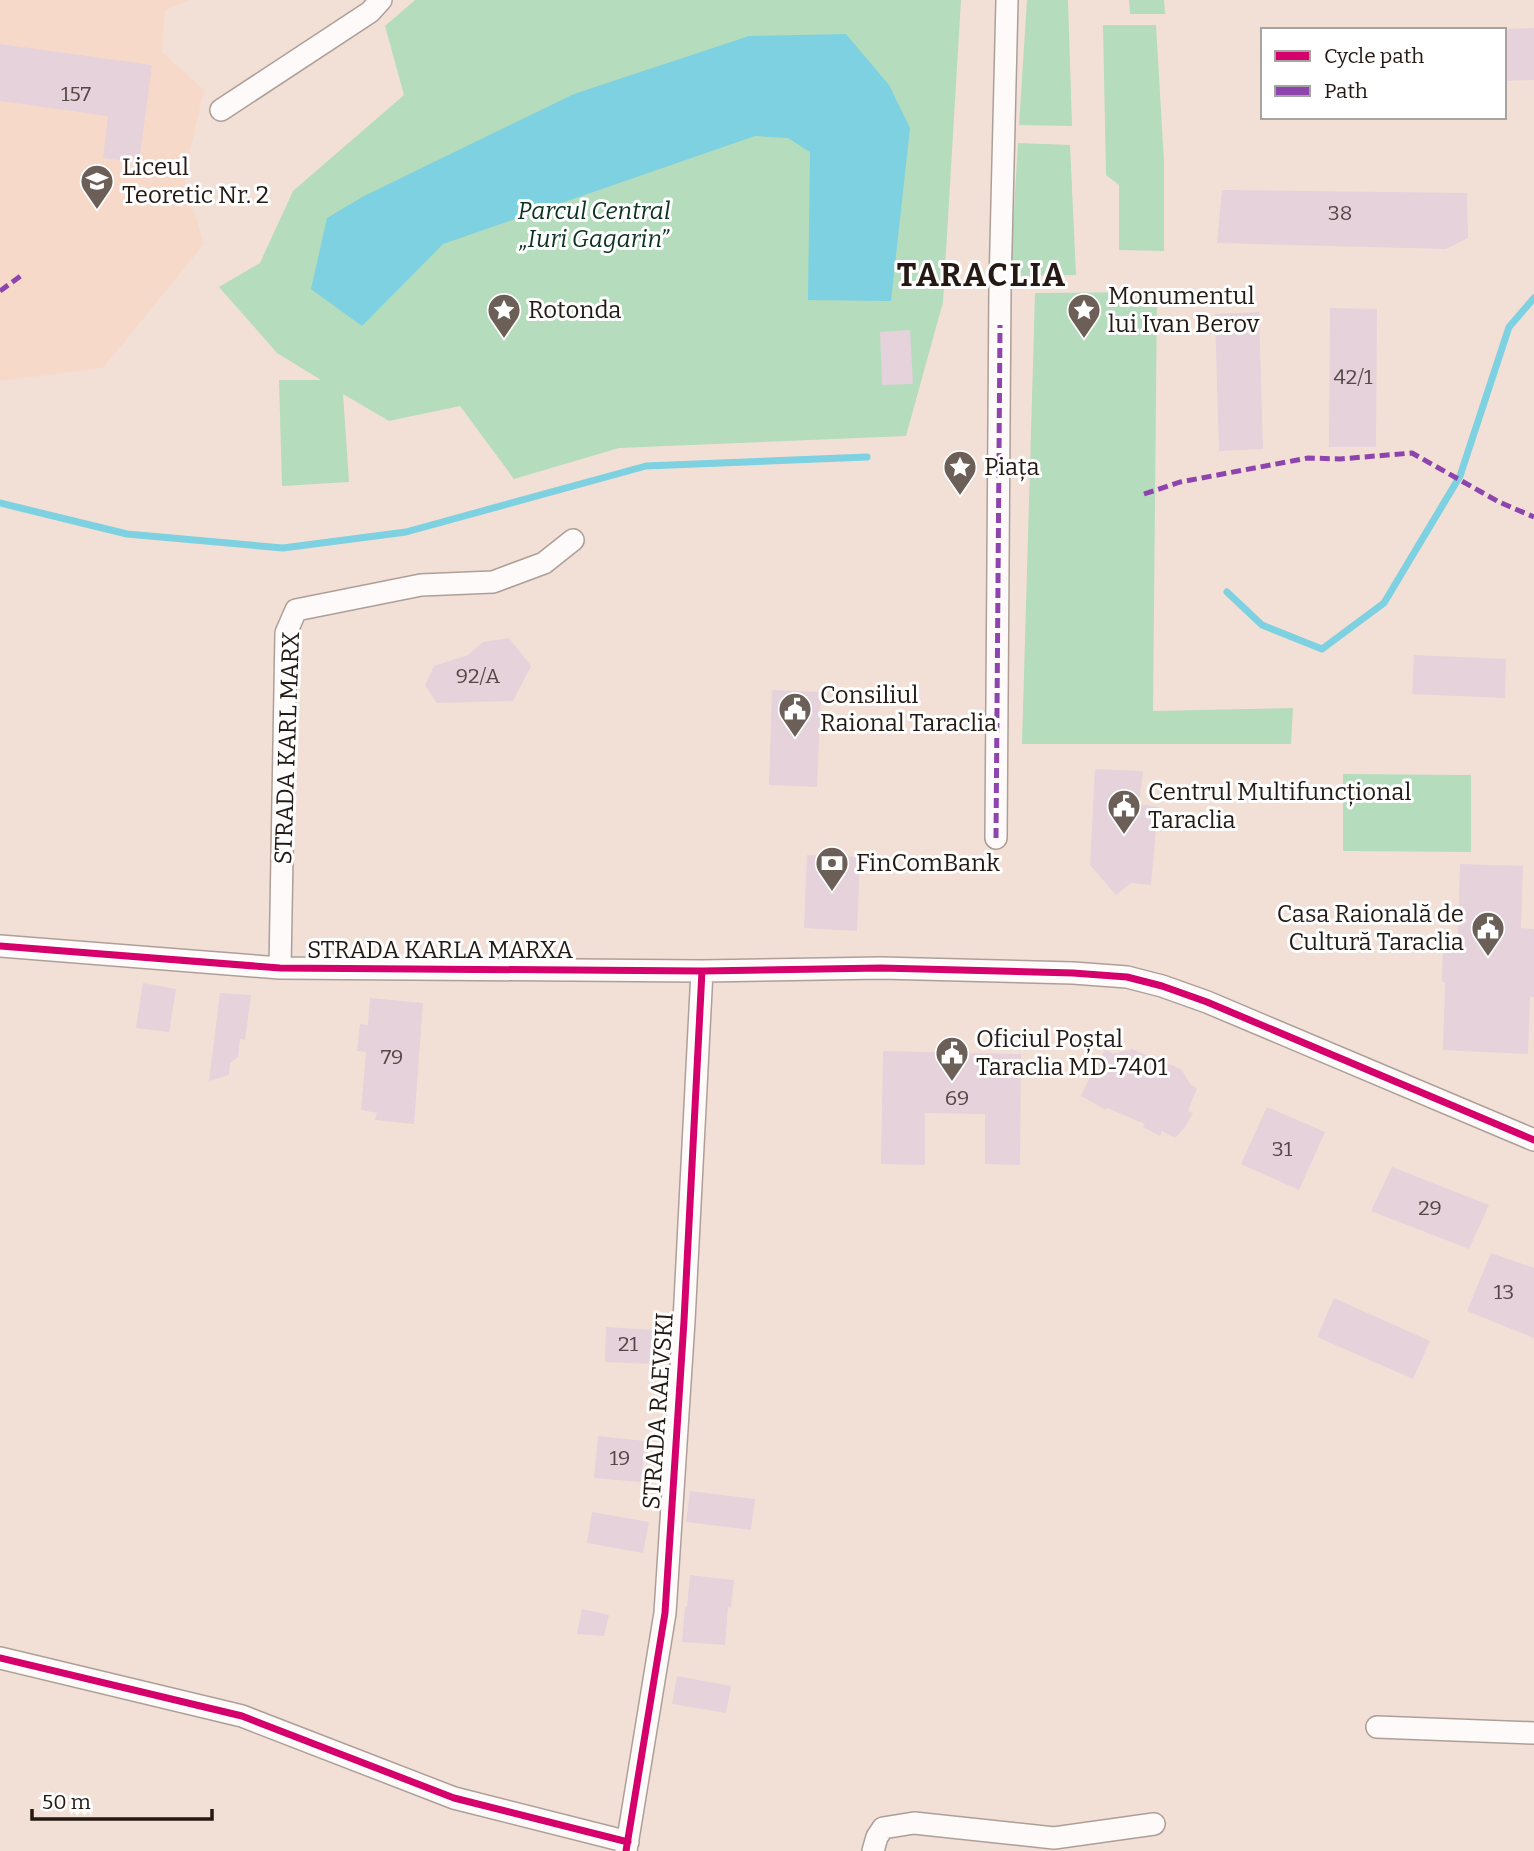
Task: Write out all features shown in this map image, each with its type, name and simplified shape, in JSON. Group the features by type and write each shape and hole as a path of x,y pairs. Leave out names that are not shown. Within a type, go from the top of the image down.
{"street":[{"path":"220,110 370,12 382,0"},
{"path":"996,838 1000,325 1007,0"},
{"name":"STRADA KARL MARX","path":"280,968 286,633 296,610 421,584 493,582 544,563 573,540"},
{"name":"STRADA KARLA MARXA","path":"0,946 280,968 702,971 881,968 1127,977 1207,1002 1534,1139"},
{"name":"STRADA RAEVSKI","path":"627,1847 665,1613 684,1321 702,971"},
{"path":"0,1658 242,1716 454,1798 627,1847"},
{"path":"1377,1727 1534,1733"},
{"path":"873,1851 883,1828 914,1823 1056,1844 1154,1824"}],"shaded area":[{"name":"Liceul Teoretic Nr. 2","path":"0,0 189,0 165,10 162,52 204,90 184,178 204,244 103,368 0,381"}],"green space":[{"name":"Parcul Central „Iuri Gagarin”","path":"415,0 961,0 943,302 906,436 619,448 514,479 460,406 389,421 343,394 349,482 282,486 279,380 321,380 277,353 219,287 260,263 293,191 404,95 385,26"},
{"path":"1027,0 1068,0 1072,126 1019,125"},
{"path":"1129,0 1164,0 1165,14 1130,14"},
{"path":"1103,25 1156,25 1164,162 1164,251 1119,250 1119,185 1106,175"},
{"path":"1018,143 1070,145 1076,275 1010,276"},
{"path":"1157,292 1153,711 1293,708 1291,744 1022,744 1035,293"},
{"path":"1343,774 1471,775 1471,852 1343,851"}],"water":[{"path":"846,34 889,85 910,128 891,301 808,300 810,152 788,138 755,136 443,244 362,326 311,289 327,218 364,196 574,94 749,36"}],"building":[{"path":"1534,28 1534,80 1506,81 1506,29"},
{"path":"0,44 152,65 139,163 103,158 108,116 0,101"},
{"path":"1222,190 1467,193 1468,238 1446,249 1217,243"},
{"path":"1330,308 1377,309 1376,447 1329,447"},
{"path":"1259,312 1263,449 1219,451 1215,314"},
{"path":"910,330 913,384 882,385 880,332"},
{"path":"509,638 531,666 513,701 437,703 425,685 434,666 468,655 483,642"},
{"path":"1414,655 1506,659 1505,698 1412,694"},
{"name":"Consiliul Raional Taraclia","path":"772,690 821,692 817,787 769,785"},
{"name":"Centrul Multifuncțional Taraclia","path":"1095,769 1143,771 1139,804 1158,807 1151,885 1131,883 1116,895 1090,865"},
{"name":"FinComBank","path":"807,855 860,857 857,931 804,928"},
{"name":"Casa Raională de Cultură Taraclia","path":"1460,864 1523,866 1521,928 1534,929 1534,997 1530,997 1528,1054 1443,1050 1443,934 1458,935"},
{"path":"143,983 176,989 169,1032 136,1028"},
{"path":"220,993 251,995 245,1040 240,1039 238,1057 230,1063 229,1075 209,1081"},
{"path":"370,998 423,1003 414,1124 375,1120 377,1113 361,1110 366,1052 357,1051 360,1024 368,1025"},
{"path":"1132,1049 1181,1069 1191,1085 1197,1088 1188,1111 1193,1113 1175,1138 1162,1131 1160,1136 1143,1127 1145,1124 1107,1108 1106,1110 1081,1096 1094,1062 1106,1050 1113,1054"},
{"name":"Oficiul Poștal Taraclia MD-7401","path":"883,1051 1021,1054 1020,1165 985,1164 985,1114 925,1113 925,1165 881,1164"},
{"path":"1267,1107 1325,1132 1299,1190 1241,1164"},
{"path":"1392,1167 1489,1205 1469,1249 1371,1211"},
{"path":"1491,1253 1534,1268 1534,1338 1467,1311"},
{"path":"1334,1298 1430,1341 1413,1379 1317,1337"},
{"path":"606,1327 654,1330 652,1364 605,1362"},
{"path":"598,1436 645,1441 641,1482 594,1478"},
{"path":"690,1491 755,1499 751,1530 686,1522"},
{"path":"592,1512 649,1522 643,1553 587,1543"},
{"path":"690,1575 734,1580 731,1608 728,1607 725,1645 682,1642"},
{"path":"582,1609 609,1615 604,1636 577,1634"},
{"path":"677,1676 731,1686 726,1713 672,1704"}],"waterway":[{"path":"1227,592 1262,625 1322,649 1384,603 1460,476 1509,327 1534,298"},
{"path":"0,503 127,534 283,548 406,532 646,466 867,457"}],"marked path":[{"path":"0,291 22,275"},
{"path":"996,838 1000,325"},
{"path":"1144,494 1180,482 1308,458 1340,459 1412,453 1499,502 1534,517"}],"cycle path":[{"path":"0,946 280,968 702,971 881,968 1127,977 1207,1002 1534,1140"},
{"path":"626,1851 665,1613 684,1321 702,971"},
{"path":"0,1658 242,1716 454,1798 628,1842"}],"place":[{"name":"Liceul Teoretic Nr. 2","path":"97,211"},
{"name":"Rotonda","path":"504,340"},
{"name":"Monumentul lui Ivan Berov","path":"1084,340"},
{"name":"Piața","path":"960,497"},
{"name":"Consiliul Raional Taraclia","path":"795,739"},
{"name":"Centrul Multifuncțional Taraclia","path":"1124,836"},
{"name":"FinComBank","path":"832,893"},
{"name":"Casa Raională de Cultură Taraclia","path":"1488,958"},
{"name":"Oficiul Poștal Taraclia MD-7401","path":"952,1083"}],"district":[{"name":"TARACLIA","path":"982,275"}]}
